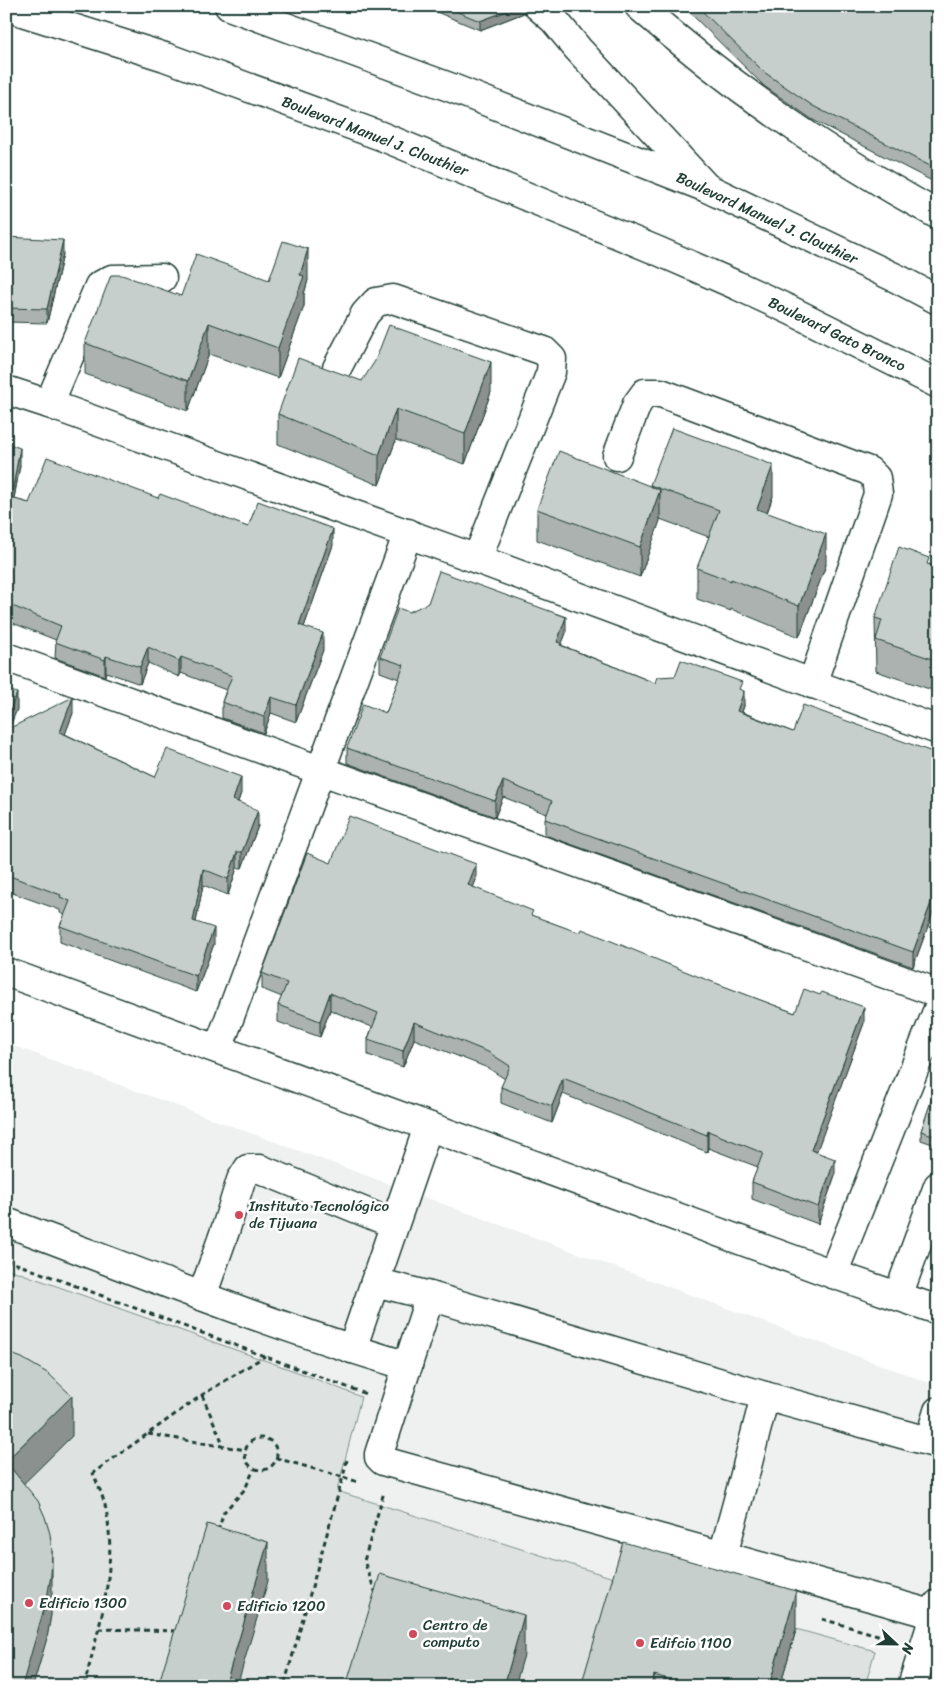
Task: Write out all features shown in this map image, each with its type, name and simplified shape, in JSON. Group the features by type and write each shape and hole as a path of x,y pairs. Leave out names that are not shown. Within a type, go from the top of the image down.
{"street":[{"name":"Boulevard Manuel J. Clouthier","path":"229,6 452,88 707,188 938,300"},
{"path":"538,6 554,20 578,50 707,188"},
{"path":"640,6 682,44 787,123 884,185 938,215"},
{"name":"Boulevard Manuel J. Clouthier","path":"6,7 164,57 381,136 736,285"},
{"path":"49,404 99,286 112,278 162,278"},
{"name":"Boulevard Gato Bronco","path":"736,285 938,384"},
{"path":"337,368 365,314 376,302 393,299 544,351 552,360 550,372 477,559"},
{"path":"6,390 408,533 938,730"},
{"path":"617,456 637,404 645,393 661,393 869,470 876,478 878,494 812,684"},
{"path":"218,1049 408,533"},
{"path":"6,656 938,993"},
{"path":"6,972 833,1274 938,1310"},
{"path":"833,1274 938,1009"},
{"path":"352,1349 428,1127"},
{"path":"202,1296 241,1180 248,1169 260,1170 394,1224"},
{"path":"898,1296 938,1186"},
{"path":"6,1222 202,1296 352,1349 408,1366"},
{"path":"375,1282 430,1296 765,1396 933,1443 938,1411"},
{"path":"430,1296 379,1454 383,1462 723,1555 936,1609 912,1686"},
{"path":"723,1555 765,1396"}],"path":[{"path":"84,1686 99,1628 109,1577 110,1538 105,1505 94,1473 202,1395 266,1356"},
{"path":"202,1395 224,1447"},
{"path":"147,1434 246,1450"},
{"path":"265,1438 274,1444 277,1453 276,1458 274,1463 266,1470 254,1469 247,1461 246,1450 248,1445 255,1439 265,1438"},
{"path":"276,1458 343,1477 284,1686"},
{"path":"216,1537 224,1512 245,1489 254,1469"},
{"path":"376,1595 364,1561 385,1490"},
{"path":"99,1628 186,1632"},
{"path":"49,1686 50,1683 60,1686"}],"shaded area":[{"name":"Instituto Tecnológico de Tijuana","path":"6,1043 938,1386 938,1686 6,1686"},
{"path":"6,1268 303,1374 361,1397 337,1491 623,1581 875,1651 865,1686 33,1686 47,1638 51,1615 16,1514 6,1392"}],"building":[{"path":"443,6 520,6 480,21"},
{"path":"697,6 938,6 938,170 813,106 764,72"},
{"path":"6,237 63,240 47,309 6,308"},
{"path":"283,241 308,249 300,275 304,276 278,348 209,323 188,381 85,343 111,275 122,275 181,296 196,254 269,280"},
{"path":"389,325 491,362 465,434 396,409 379,455 278,414 298,358 362,381 375,361"},
{"path":"672,428 773,465 757,509 826,534 799,606 731,579 731,581 697,568 719,510 650,485"},
{"path":"6,443 20,448 11,498 29,503 47,457 158,498 160,494 248,527 258,501 333,529 299,625 323,633 296,705 271,697 264,717 222,702 232,676 181,657 179,661 148,647 140,667 106,656 105,660 55,642 61,626 10,605 6,615"},
{"path":"559,451 660,490 640,547 537,509"},
{"path":"899,547 929,558 927,564 938,567 938,661 876,640 882,620 875,618"},
{"path":"439,571 566,617 557,642 561,643 560,645 655,683 657,677 675,676 681,660 742,682 739,689 744,691 737,711 793,732 803,705 938,754 938,884 913,952 545,819 552,801 503,781 495,801 347,748 363,704 386,713 404,665 380,657 398,608 409,612 428,603"},
{"path":"6,689 17,693 6,719"},
{"path":"73,697 60,732 155,777 167,749 241,777 233,800 258,810 242,852 237,852 228,879 203,869 193,921 214,928 196,976 60,926 70,901 60,897 61,895 7,875 6,878 6,730"},
{"path":"349,816 476,864 468,885 533,911 531,915 580,933 582,929 697,976 795,1013 804,989 820,995 822,992 864,1007 811,1150 835,1159 818,1207 752,1182 763,1153 708,1131 707,1135 563,1078 552,1106 501,1087 510,1066 488,1052 414,1022 403,1051 368,1039 378,1013 330,993 320,1021 278,1005 287,983 262,973 307,853 331,863"},
{"path":"938,1081 938,1137 921,1131"},
{"path":"6,1352 22,1358 49,1374 72,1396 6,1461"},
{"name":"Edificio 1300","path":"6,1462 38,1501 50,1534 52,1551 51,1575 47,1598 22,1686 6,1686"},
{"name":"Edificio 1200","path":"207,1524 268,1542 225,1686 158,1686"},
{"path":"623,1542 796,1591 769,1686 693,1686 654,1675 651,1686 581,1686"},
{"path":"380,1574 524,1615 504,1686 346,1686"}],"place":[{"name":"Instituto Tecnológico de Tijuana","path":"239,1215"},
{"name":"Edificio 1300","path":"29,1603"},
{"name":"Edificio 1200","path":"227,1606"},
{"name":"Centro de computo","path":"413,1634"},
{"name":"Edifcio 1100","path":"640,1643"}]}
